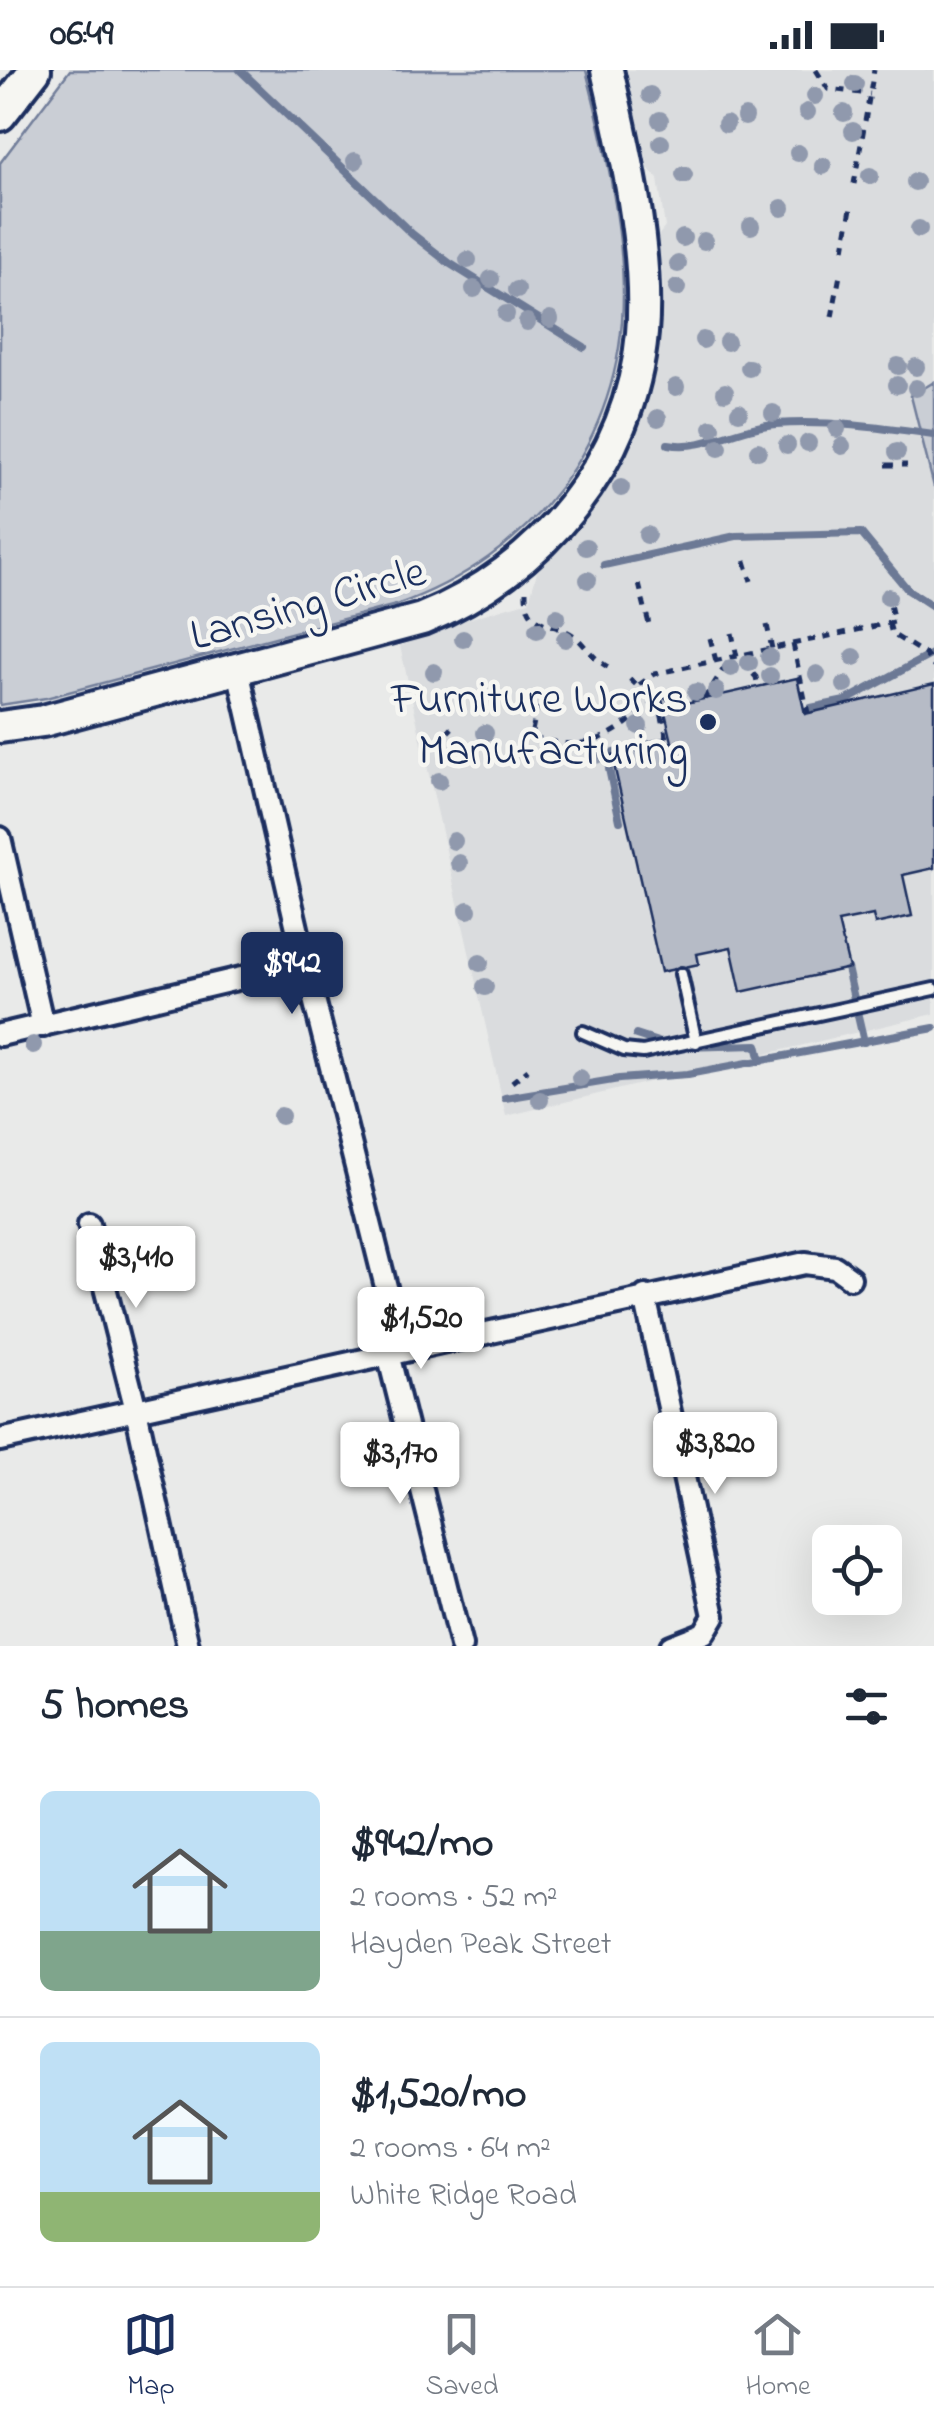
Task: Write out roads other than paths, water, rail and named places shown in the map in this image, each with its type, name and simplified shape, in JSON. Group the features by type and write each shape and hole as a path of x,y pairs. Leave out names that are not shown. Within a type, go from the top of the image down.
{"street":[{"path":"0,115 34,70"},
{"name":"Lansing Circle","path":"0,727 43,720 393,628 458,603 530,554 558,526 588,486 622,414 636,370 642,331 639,248 607,70"},
{"path":"238,670 461,1646"},
{"path":"0,838 43,1026"},
{"path":"0,1035 304,963"},
{"path":"89,1224 136,1410 188,1646"},
{"path":"0,1440 805,1263 835,1267 850,1278"},
{"path":"645,1296 714,1616 704,1632 671,1646"}],"lane":[{"path":"680,974 696,1042"},
{"path":"583,1032 634,1052 934,989"}],"waterway":[{"path":"240,70 412,234 449,263 584,347"},
{"path":"668,444 695,444 762,426 795,423 855,425 934,435"},
{"path":"604,565 736,536 861,533 908,590 934,607"},
{"path":"811,708 845,701 934,653"},
{"path":"620,821 609,769 610,754 664,741"},
{"path":"847,968 864,1042"},
{"path":"505,1098 619,1079 688,1074 934,1028"},
{"path":"636,1035 670,1046"},
{"path":"683,1047 757,1045 761,1061"}],"place":[{"name":"Furniture Works Manufacturing","path":"708,722"}]}
